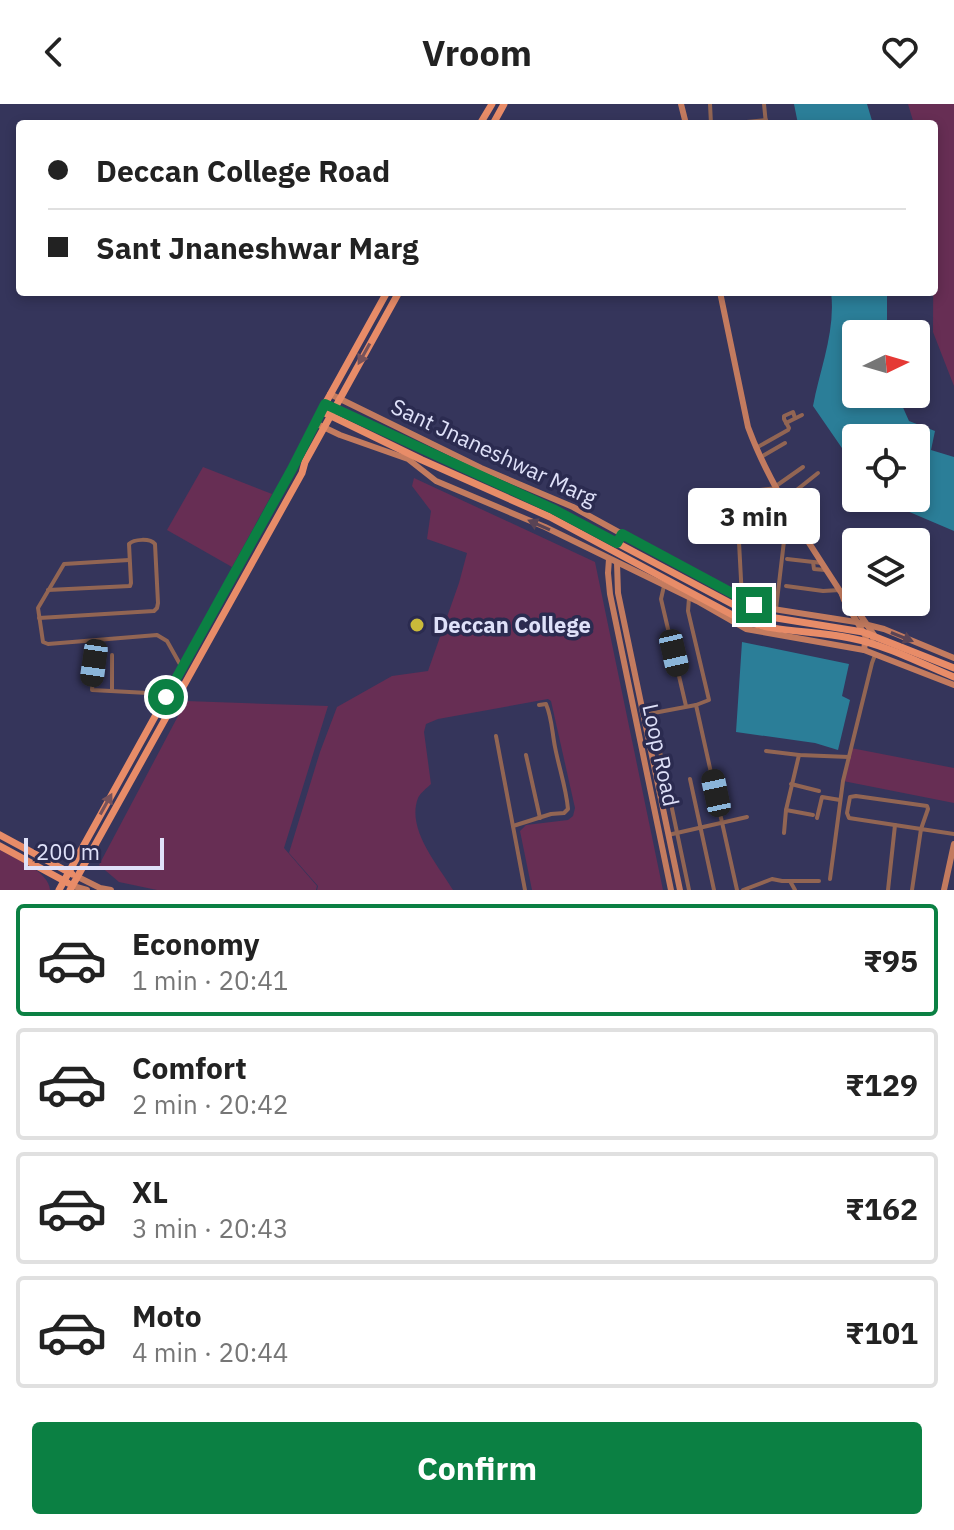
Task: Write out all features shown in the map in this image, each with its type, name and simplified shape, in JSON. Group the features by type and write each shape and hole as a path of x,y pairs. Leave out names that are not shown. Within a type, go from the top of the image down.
{"main road":[{"path":"59,890 385,296"},
{"path":"0,846 72,888 397,296"},
{"path":"323,408 420,463 550,517 749,622 836,635 954,677"},
{"path":"332,413 553,509 619,552 751,614 865,628 870,646"},
{"path":"870,646 954,668"},
{"path":"0,835 78,877"}],"street":[{"path":"721,296 748,427 756,448 842,595"},
{"name":"Sant Jnaneshwar Marg","path":"330,394 481,468 558,500 742,600 754,605 856,622"},
{"path":"756,448 788,430 784,416 793,412 795,418 802,415"},
{"name":"Sant Jnaneshwar Marg","path":"315,423 420,463 436,481 545,527 609,559"},
{"path":"761,457 785,443"},
{"path":"724,494 777,487 803,467"},
{"path":"784,500 818,473"},
{"path":"737,505 742,600"},
{"name":"Loop Road","path":"622,534 618,593 680,890"},
{"name":"Loop Road","path":"629,538 619,552 609,559 610,594 671,890"},
{"path":"39,618 154,611 158,603 155,544 153,541 131,541 129,544 130,586 48,590"},
{"path":"776,609 784,541"},
{"path":"619,552 664,586 753,632 870,646 954,685"},
{"path":"787,559 824,566"},
{"path":"129,560 64,564 38,608 41,639 48,644 157,635 167,641 182,668"},
{"path":"664,586 661,599 686,706"},
{"path":"786,586 842,595"},
{"path":"634,716 696,705 707,702 710,697 688,611 689,598"},
{"path":"853,616 865,628 884,629 954,658"},
{"path":"858,616 865,628"},
{"path":"830,879 840,800 872,663 870,646"},
{"path":"92,648 92,690 166,697"},
{"path":"112,655 112,691"},
{"path":"513,826 564,813 568,809 550,715 546,704 539,705"},
{"path":"696,705 740,890 772,879 819,881"},
{"path":"652,713 689,890"},
{"path":"496,736 525,890"},
{"path":"766,751 849,757"},
{"path":"526,755 540,818"},
{"path":"784,833 799,755"},
{"path":"690,779 714,890"},
{"path":"791,784 819,791"},
{"path":"786,810 815,816 822,797 840,800"},
{"path":"912,890 921,829 927,806 850,797 849,818 921,829 954,834"},
{"path":"668,835 747,817"},
{"path":"888,890 895,825"},
{"path":"944,890 953,853"},
{"path":"78,877 111,890"},
{"path":"790,881 795,890"},
{"path":"72,888 87,890"}],"shaded area":[{"path":"908,104 954,104 954,386 933,332 933,296 938,296 938,120 913,120"},
{"path":"203,467 272,494 232,567 167,530"},
{"path":"414,478 595,562 663,890 532,890 520,831 526,825 568,820 575,808 551,701 548,699 438,719 426,724 424,732 431,784 418,798 416,822 425,846 453,890 317,890 318,886 289,853 337,707 392,676 428,671 459,583 467,553 427,539 431,511 412,486"},
{"path":"186,701 328,706 284,848 317,886 316,890 157,890 119,882 99,865"},
{"path":"851,748 954,768 954,803 843,781"},
{"path":"0,850 38,871 50,890 0,890"}],"water":[{"path":"794,104 867,104 872,120 797,120"},
{"path":"831,296 887,296 887,320 842,320 842,408 903,408 909,421 917,424 842,424 842,448 813,406 831,321"},
{"path":"930,429 935,431 931,450 954,457 954,531 909,512 930,512"},
{"path":"742,642 849,664 842,696 850,700 838,750 815,743 736,732"}],"place":[{"name":"Deccan College","path":"417,625"}],"route":[{"path":"166,697 325,404 553,509 617,543 622,534 754,605"}]}
